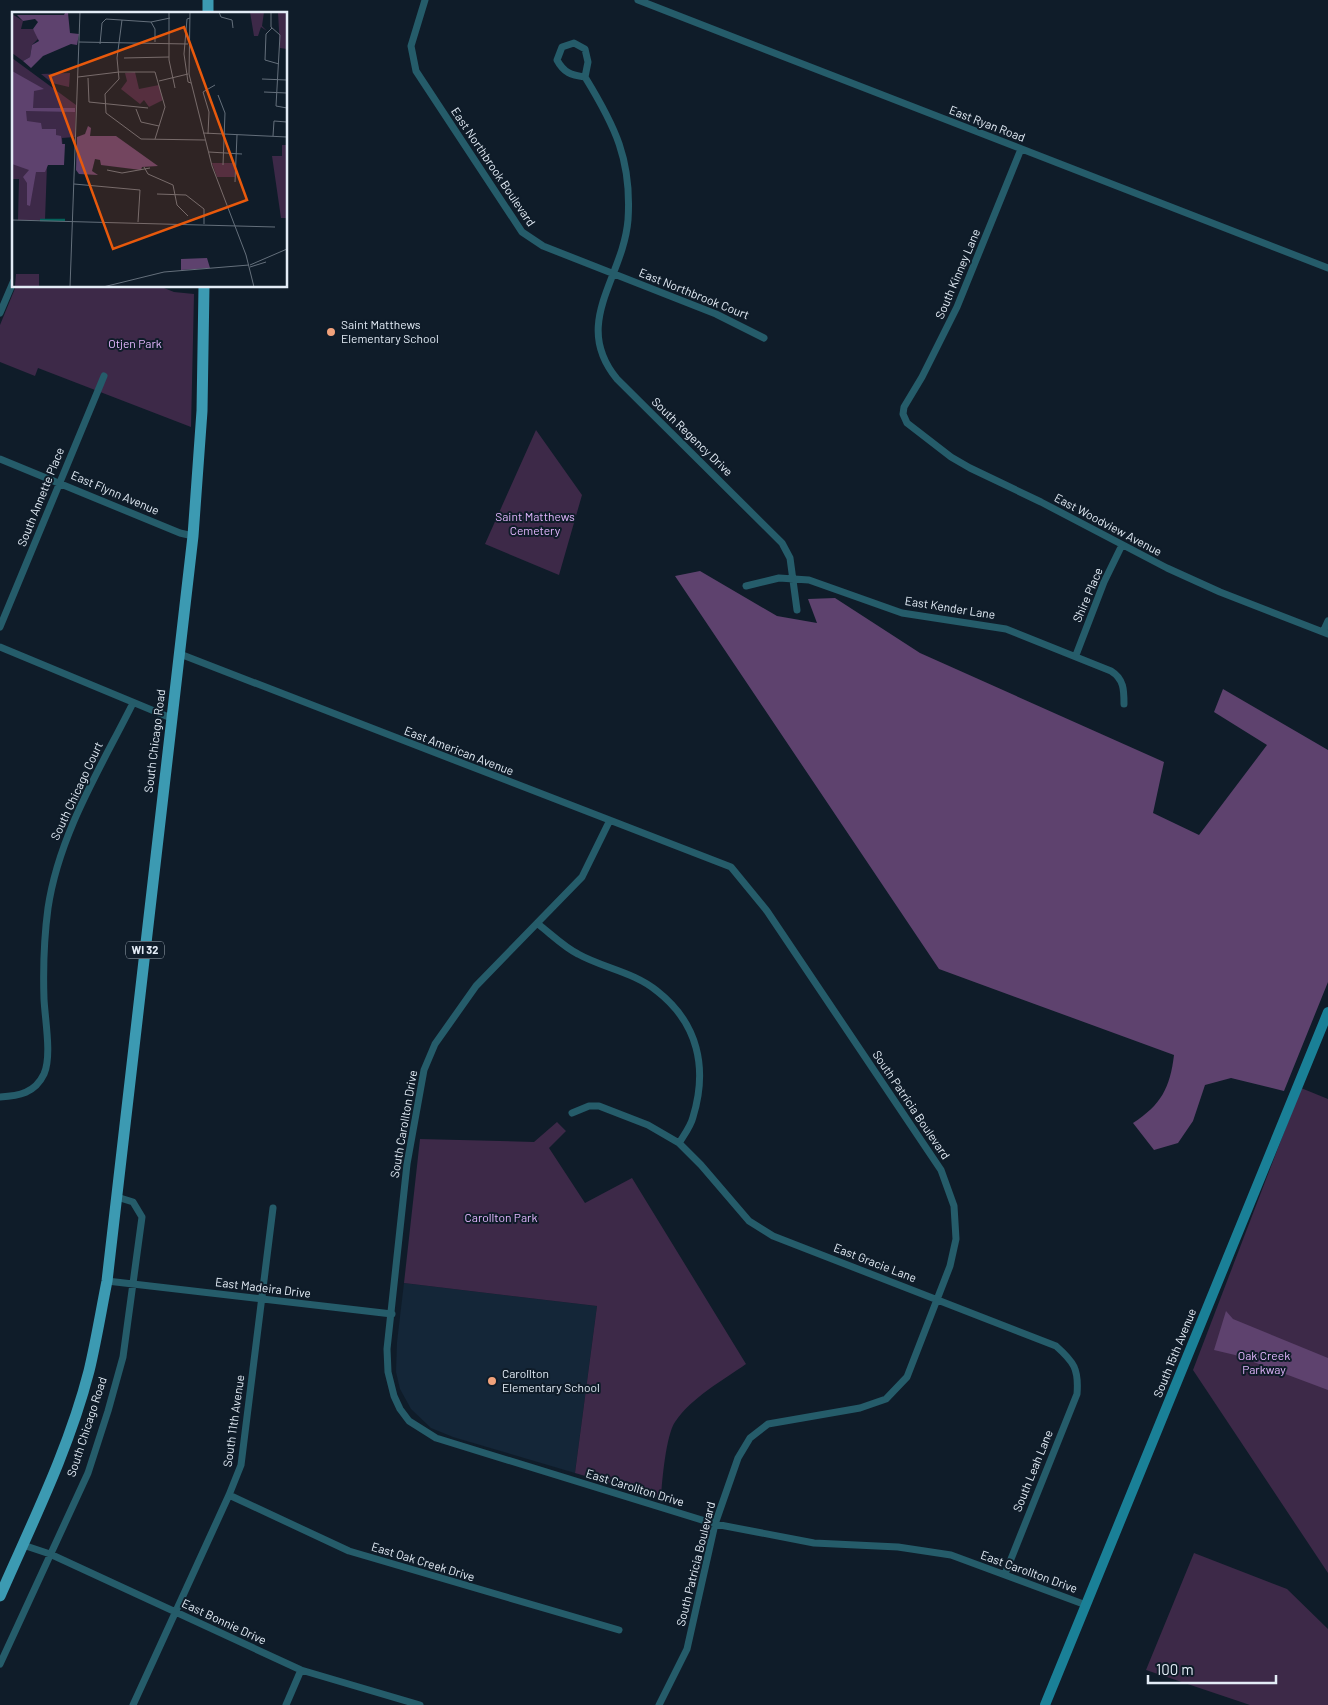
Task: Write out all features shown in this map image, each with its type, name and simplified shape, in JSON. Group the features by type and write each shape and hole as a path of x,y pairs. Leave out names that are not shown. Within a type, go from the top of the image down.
{"main road":[{"name":"South Chicago Road","path":"0,1596 56,1469 89,1372 107,1281 193,536 202,411 204,288"}],"street":[{"name":"East Northbrook Boulevard","path":"425,0 414,32 411,54 424,85 522,232 543,246 613,274"},
{"name":"East Ryan Road","path":"638,0 1328,268"},
{"path":"574,43 585,49 588,62 585,77 572,76 562,70 557,60 562,47 574,43"},
{"name":"South Regency Drive","path":"585,77 612,122 623,156 626,173 628,222 622,249 597,324 601,351 608,368 770,529 787,551 794,579 797,610"},
{"name":"South Kinney Lane","path":"906,404 922,377 957,307 1021,149"},
{"name":"East Northbrook Court","path":"613,274 724,317 764,338"},
{"path":"0,313 12,285"},
{"name":"South Annette Place","path":"0,627 104,376"},
{"name":"East Woodview Avenue","path":"906,404 903,414 907,423 951,457 1192,581 1326,633"},
{"name":"East Flynn Avenue","path":"0,459 180,533 193,536"},
{"name":"Shire Place","path":"1076,656 1104,582 1122,545"},
{"name":"East Kender Lane","path":"746,586 769,579 794,579 818,583 887,609 912,615 972,622 1006,629 1117,674 1122,683 1124,704"},
{"path":"1326,633 1328,620"},
{"path":"0,647 171,718"},
{"name":"East American Avenue","path":"180,654 609,822 731,867"},
{"name":"South Chicago Court","path":"0,1097 18,1096 29,1091 37,1085 45,1072 48,1061 44,951 53,882 66,836 133,703"},
{"name":"South Carollton Drive","path":"392,1314 407,1164 424,1070 435,1044 476,986 582,877 609,822"},
{"name":"South Patricia Boulevard","path":"659,1705 687,1649 715,1524 738,1458 750,1438 768,1424 860,1408 886,1399 907,1377 938,1300 950,1266 956,1239 954,1206 941,1170 767,911 731,867"},
{"path":"538,924 576,954 632,976 657,991 682,1016 699,1050 701,1082 693,1118 679,1143"},
{"name":"South 15th Avenue","path":"1046,1705 1328,1012"},
{"name":"East Gracie Lane","path":"572,1113 589,1106 599,1106 648,1125 679,1143 701,1165 749,1221 764,1231 1056,1346 1071,1359 1078,1376"},
{"name":"South Chicago Road","path":"0,1664 88,1473 123,1357 142,1218 133,1202 117,1197"},
{"name":"South 11th Avenue","path":"133,1705 229,1495 240,1465 273,1208"},
{"name":"East Madeira Drive","path":"107,1281 392,1314"},
{"name":"East Carollton Drive","path":"392,1314 387,1349 390,1385 400,1409 409,1420 422,1430 454,1444 715,1524 814,1543 898,1547 951,1555 1086,1604"},
{"name":"South Leah Lane","path":"1005,1574 1077,1394 1078,1376"},
{"name":"East Oak Creek Drive","path":"229,1495 349,1551 619,1630"},
{"name":"East Bonnie Drive","path":"22,1544 50,1554 301,1670 420,1705"},
{"path":"286,1705 301,1670"}],"shaded area":[{"name":"Carollton Elementary School","path":"404,1283 597,1306 575,1473 453,1437 431,1428 411,1409 400,1389 396,1372 397,1342"}],"green space":[{"name":"Otjen Park","path":"15,288 164,288 174,292 194,294 191,427 38,368 35,376 0,362 0,325"},
{"name":"Saint Matthews Cemetery","path":"536,430 582,495 559,575 485,544"},
{"path":"700,571 777,616 817,623 808,599 835,598 920,653 1164,762 1153,813 1199,835 1267,745 1214,712 1223,689 1328,750 1328,982 1284,1091 1231,1078 1205,1085 1193,1121 1178,1143 1154,1150 1133,1123 1151,1109 1162,1095 1170,1077 1174,1055 939,969 675,576"},
{"name":"Oak Creek Parkway","path":"1301,1088 1328,1099 1328,1573 1193,1370"},
{"name":"Carollton Park","path":"557,1122 566,1131 549,1148 585,1203 632,1178 746,1364 699,1397 675,1422 667,1447 661,1498 575,1473 597,1306 404,1283 420,1139 534,1142"},
{"path":"1226,1311 1233,1319 1328,1358 1328,1390 1235,1355 1214,1350"},
{"path":"1194,1553 1287,1589 1328,1629 1328,1705 1250,1705 1146,1670"}],"place":[{"name":"Saint Matthews Elementary School","path":"331,332"},
{"name":"Carollton Elementary School","path":"492,1381"}]}
